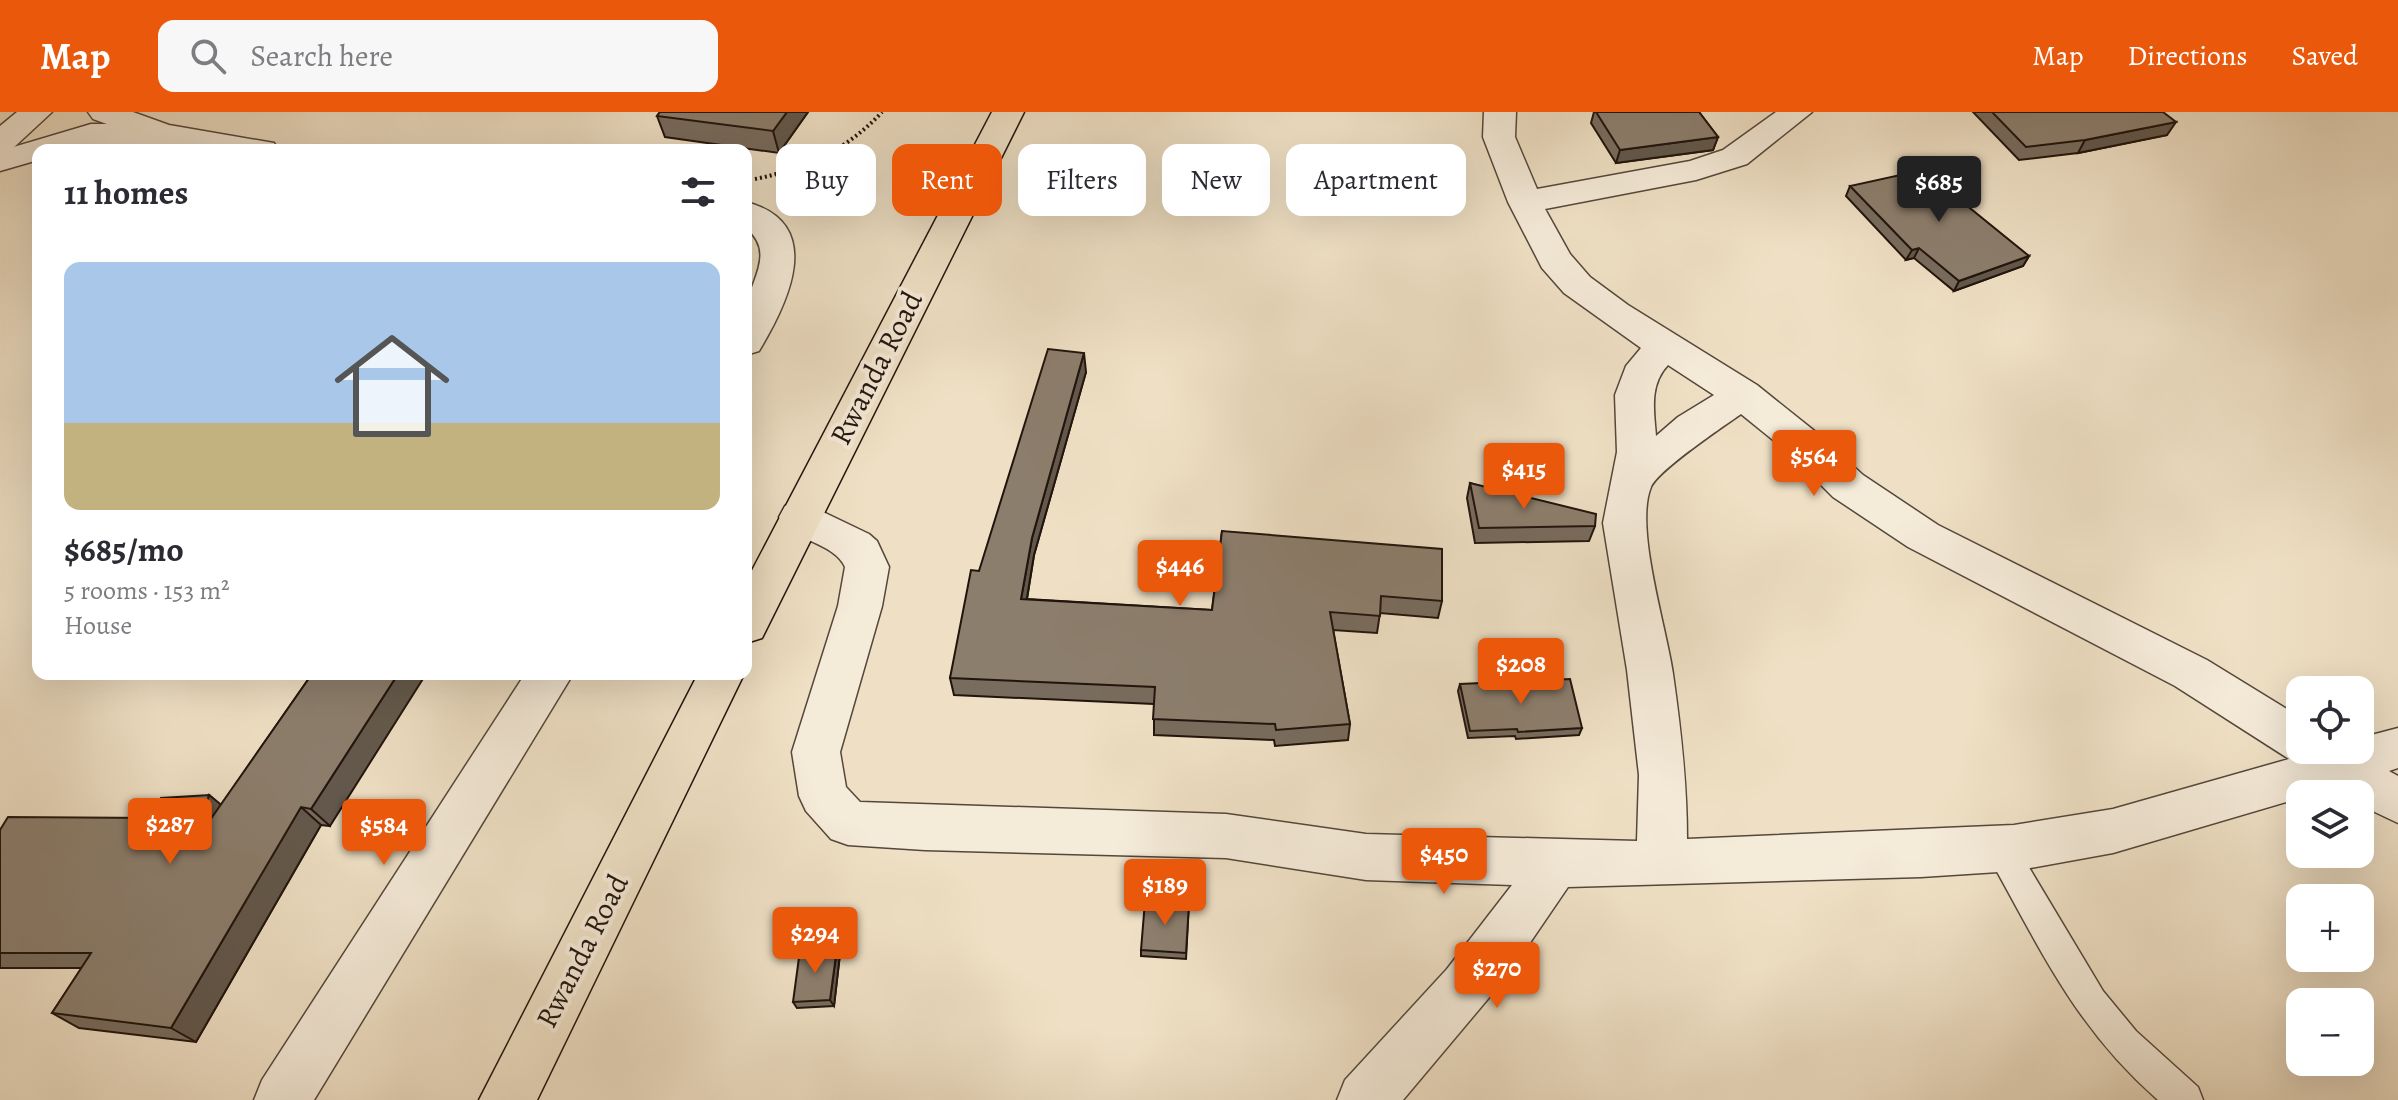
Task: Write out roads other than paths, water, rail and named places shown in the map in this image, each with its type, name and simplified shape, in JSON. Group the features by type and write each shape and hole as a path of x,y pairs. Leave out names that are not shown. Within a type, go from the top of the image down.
{"highway":[{"name":"Rwanda Road","path":"752,613 1008,112"},
{"name":"Rwanda Road","path":"507,1100 718,680"}],"street":[{"path":"0,143 36,112"},
{"path":"104,112 162,134"},
{"path":"1500,112 1499,137 1525,202 1555,260 1577,285 1615,314 1743,395 1803,443 1848,486 1923,536 2191,673 2286,734"},
{"path":"1525,202 1696,170 1735,157 1796,112"},
{"path":"57,144 91,134 162,134 224,144"},
{"path":"0,161 32,152"},
{"path":"752,217 764,224 777,244 778,263 765,310 752,332"},
{"path":"1662,862 1663,775 1650,670 1624,523 1638,434 1634,395 1645,366 1666,345"},
{"path":"1631,480 1692,427 1743,395"},
{"path":"800,517 854,546 862,553 867,567 860,606 816,752 823,796 848,823 1226,836 1366,857 1554,864 2001,849 2113,831 2298,764"},
{"path":"282,1100 546,680"},
{"path":"2374,750 2398,748"},
{"path":"2334,764 2398,801"},
{"path":"1365,1100 1424,1038 1484,965 1526,911 1554,864"}],"lane":[{"path":"2001,849 2070,969 2107,1023 2153,1073 2185,1100"}]}
